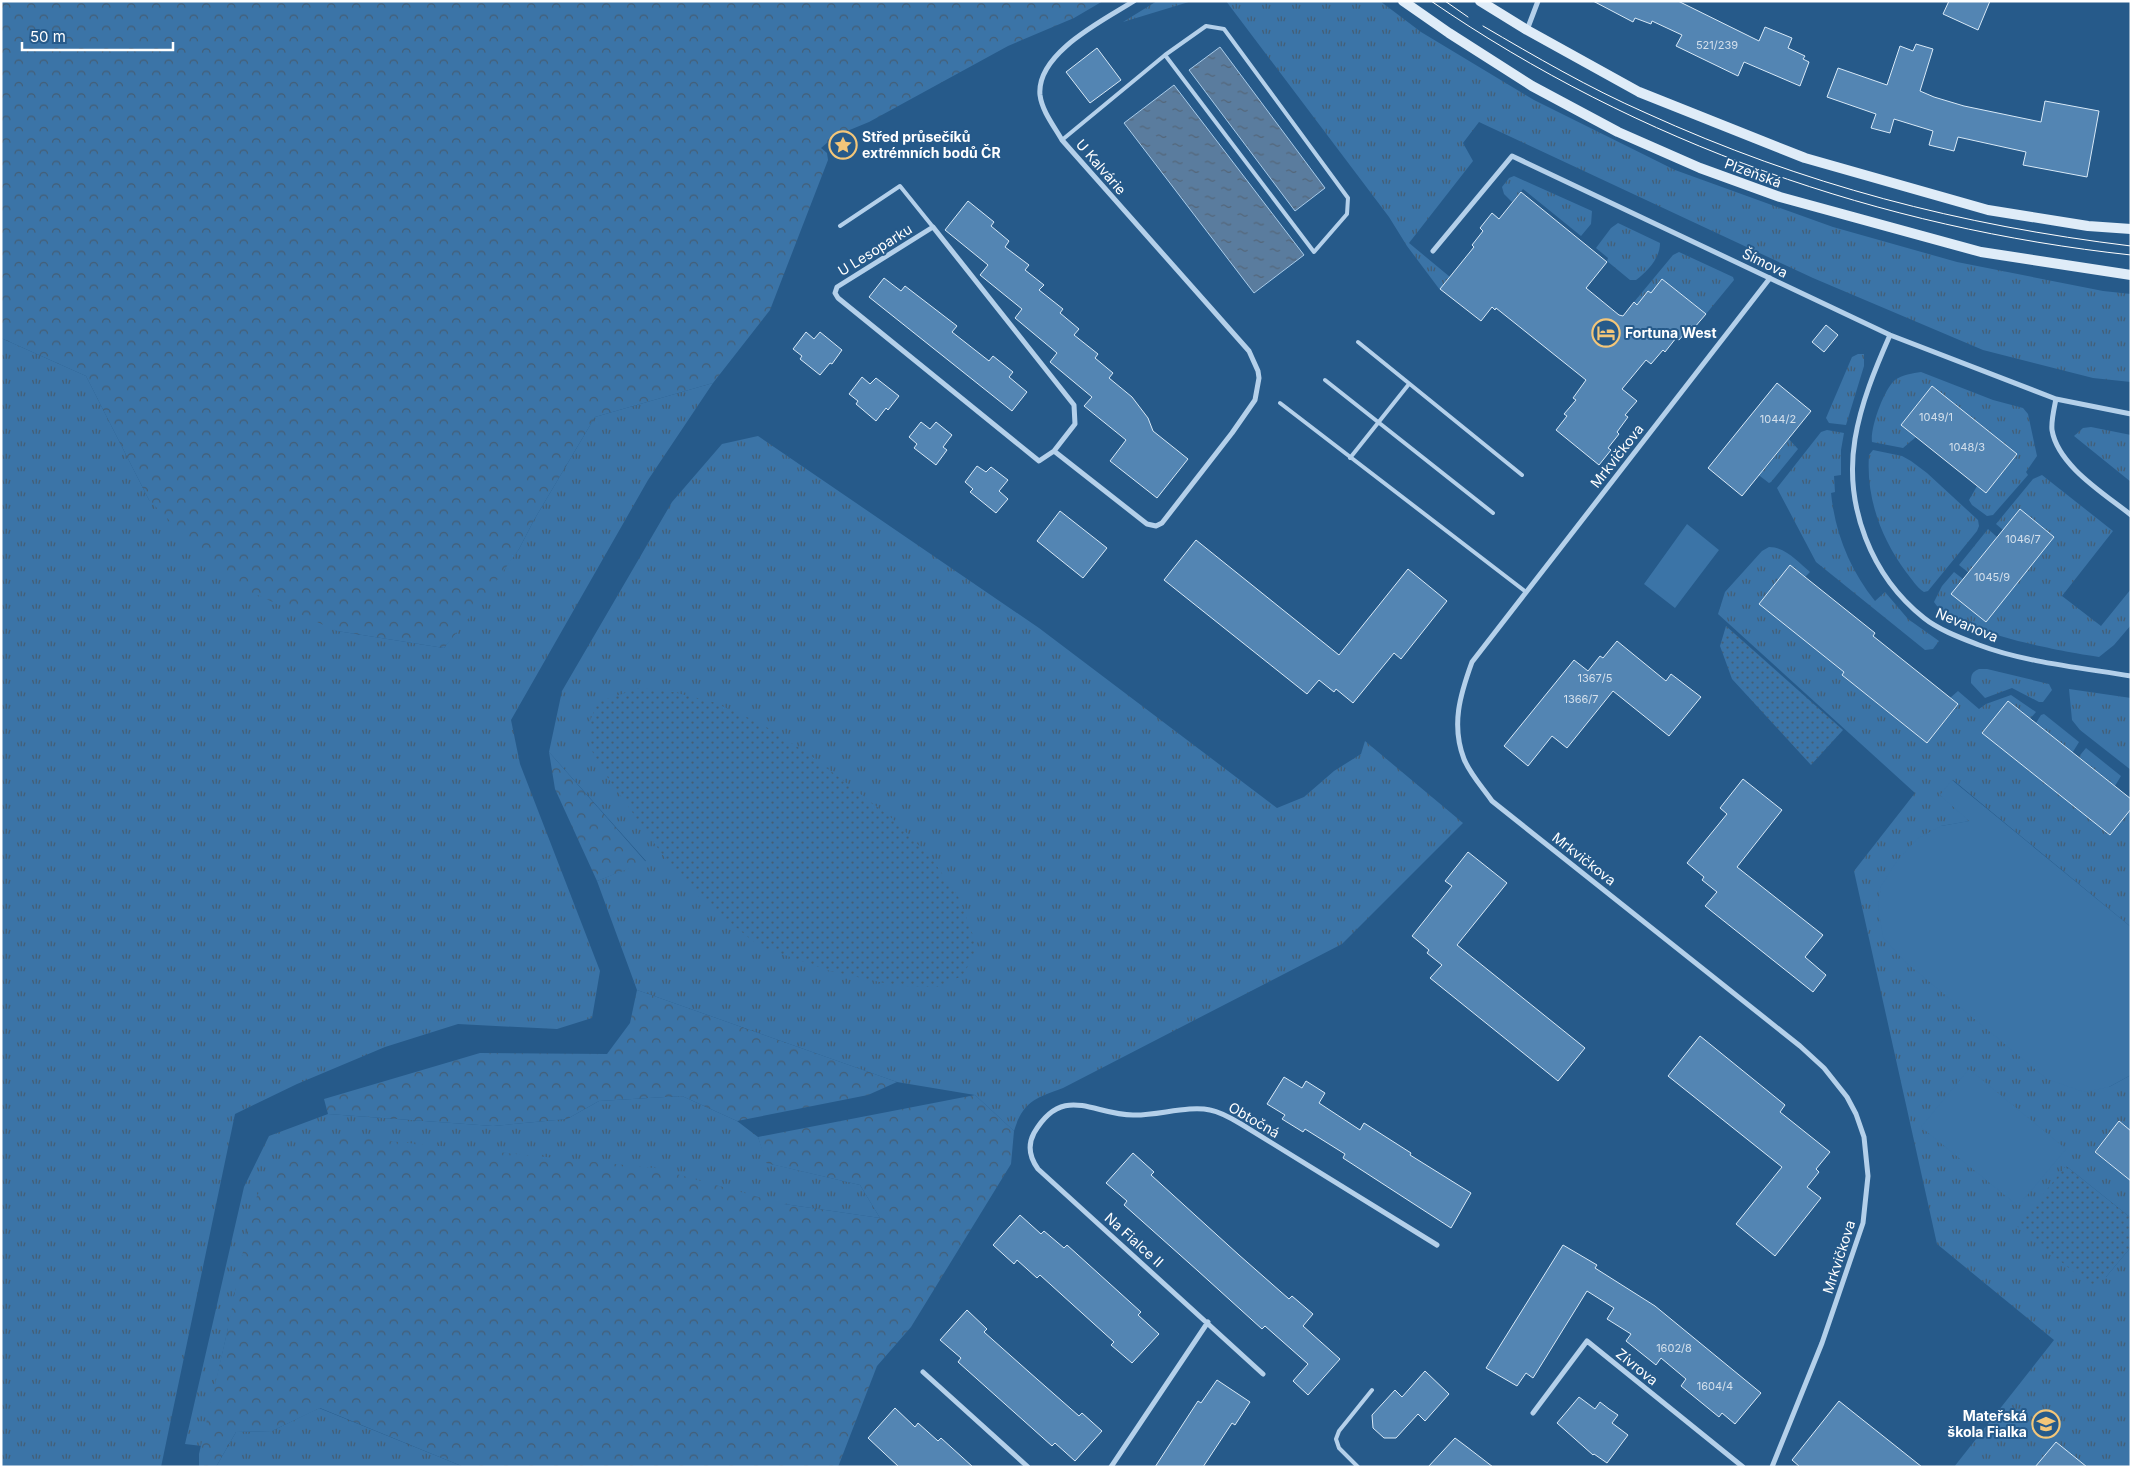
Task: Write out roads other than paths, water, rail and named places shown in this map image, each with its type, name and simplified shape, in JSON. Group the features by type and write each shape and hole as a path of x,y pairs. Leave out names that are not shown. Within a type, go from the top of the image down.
{"main road":[{"name":"Plzeňská","path":"1403,1 1532,86 1618,132 1700,168 1780,197 1981,252 2131,275"},
{"path":"1480,1 1527,30 1639,92 1806,158 1988,210 2088,226 2131,228"}],"street":[{"name":"U Kalvárie","path":"1054,451 1147,524 1158,525 1232,433 1255,400 1259,378 1249,352 1062,140 1042,103 1040,86 1046,69 1054,57 1095,26 1134,1"},
{"path":"1527,30 1538,1"},
{"name":"Šímova","path":"1433,251 1512,156 1890,336 2056,399 2131,414"},
{"name":"U Lesoparku","path":"933,227 1074,405 1074,424 1054,451 1039,461 838,298 835,292 837,287 933,227"},
{"name":"Mrkvičkova","path":"1770,278 1472,662 1461,693 1456,729 1464,760 1492,801 1800,1046 1824,1068 1847,1096 1856,1114 1864,1136 1868,1176 1863,1223 1822,1343 1772,1467"},
{"name":"Nevanova","path":"1890,336 1862,406 1854,441 1853,477 1858,520 1870,550 1887,577 1904,600 1925,619 1952,634 1980,646 2030,659 2131,676"},
{"path":"2056,399 2052,429 2054,440 2067,462 2131,515"},
{"name":"Obtočná","path":"1045,1175 1032,1161 1030,1145 1032,1136 1045,1118 1064,1106 1076,1104 1136,1116 1208,1109 1241,1124 1437,1244"},
{"name":"Na Fialce Ⅱ","path":"1045,1175 1263,1374"},
{"path":"1111,1467 1208,1322"},
{"name":"Zívrova","path":"1533,1413 1587,1341 1743,1467"},
{"path":"922,1372 1028,1467"}],"lane":[{"path":"1062,140 1165,55 1206,26 1224,29 1348,198 1347,214 1314,252 1165,55"},
{"path":"840,226 900,186 933,227"},
{"path":"1358,342 1522,475"},
{"path":"1325,380 1493,513"},
{"path":"1350,458 1409,384"},
{"path":"1280,403 1526,592"},
{"path":"1358,1467 1339,1448 1336,1440 1339,1431 1372,1390"}],"water":[{"path":"1220,47 1325,188 1295,211 1189,70"},
{"path":"1174,85 1304,255 1254,293 1124,123"}],"tram line":[{"path":"1431,1 1511,52 1593,97 1678,137 1765,172 1854,200 1945,224 2038,242 2131,255"},
{"path":"1445,1 1468,17"},
{"path":"1483,26 1604,93 1705,139 1764,161 1883,199 1944,214 2067,237 2131,246"}],"place":[{"name":"Střed průsečíků extrémních bodů ČR","path":"843,145"},
{"name":"Fortuna West","path":"1606,333"},
{"name":"Mateřská škola Fialka","path":"2046,1424"}]}
